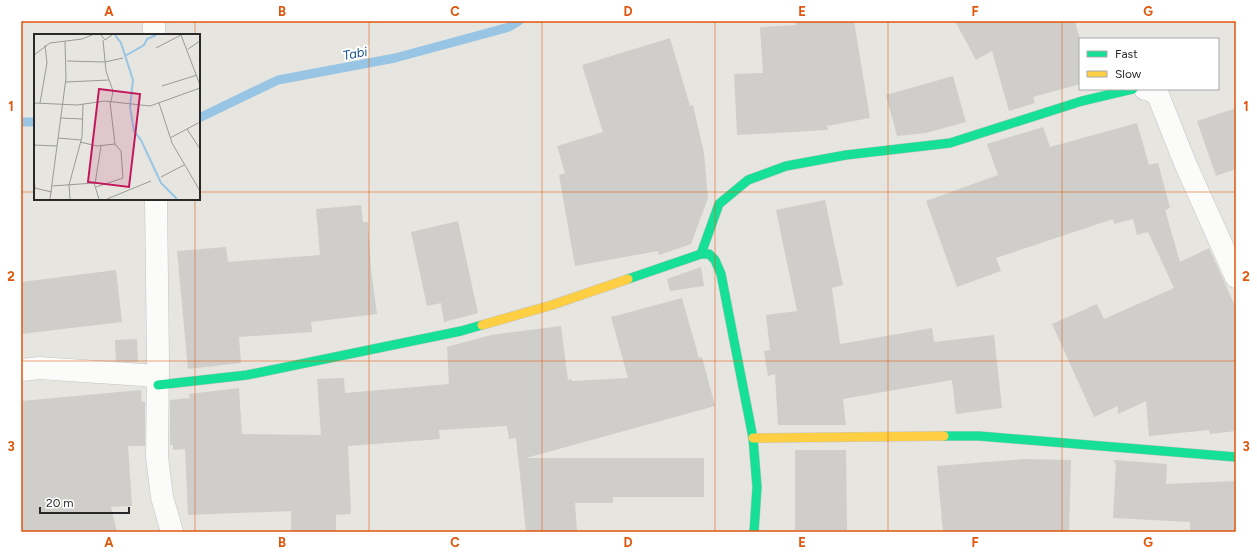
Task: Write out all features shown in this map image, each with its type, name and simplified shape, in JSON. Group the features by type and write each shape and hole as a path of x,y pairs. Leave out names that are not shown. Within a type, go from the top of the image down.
{"street":[{"path":"154,21 154,34"},
{"path":"701,254 719,204 748,180 760,175 786,166 846,155 950,143 1082,101 1129,90"},
{"path":"1150,90 1158,95 1185,163 1236,277"},
{"path":"156,200 158,380 157,456 162,497 172,532"},
{"path":"21,370 39,368 158,380 247,375 460,331 552,305 701,254 709,254 715,260 722,274 753,438 757,487 754,532"},
{"path":"753,438 978,436 1236,457"}],"building":[{"path":"795,21 854,21 870,118 827,126 828,130 737,135 734,74 763,73 760,27 796,25"},
{"path":"955,21 1075,21 1079,38 1079,84 1033,97 1035,103 1009,111 992,51 976,60"},
{"path":"670,38 690,106 693,105 704,153 708,198 691,244 659,255 658,251 575,266 559,175 565,173 557,146 603,132 582,65"},
{"path":"953,76 966,122 926,133 897,136 886,95"},
{"path":"1236,108 1236,169 1216,176 1197,121"},
{"path":"1137,123 1149,165 1158,163 1170,208 1165,210 1180,262 1209,248 1236,308 1236,431 1210,434 1209,430 1149,436 1146,401 1118,414 1118,406 1094,417 1052,324 1097,304 1104,319 1174,288 1148,232 1137,235 1133,219 1114,224 1113,219 996,258 1001,271 957,287 926,201 998,175 987,144 1043,127 1050,147"},
{"path":"825,200 843,285 832,288 840,344 932,328 934,342 994,335 1002,408 956,414 952,380 843,399 846,425 778,425 775,374 768,376 764,351 770,350 766,315 797,311 776,210"},
{"path":"361,205 363,222 368,222 371,269 377,314 311,322 312,332 239,337 241,363 188,369 177,251 226,247 228,262 320,255 316,209"},
{"path":"458,221 478,313 444,322 441,303 427,306 411,232"},
{"path":"701,267 704,286 670,291 667,279"},
{"path":"116,270 122,322 21,334 21,282"},
{"path":"682,298 699,358 702,357 715,406 526,458 704,458 704,497 613,497 613,503 575,503 577,532 526,532 516,438 509,439 507,426 439,430 440,439 348,446 351,514 336,515 336,532 291,532 291,511 188,515 185,449 173,450 173,445 170,445 170,400 190,398 189,394 239,388 242,434 321,435 317,379 344,378 345,393 449,384 447,347 491,335 561,326 568,380 628,378 611,317"},
{"path":"137,339 138,362 116,361 115,340"},
{"path":"141,390 142,402 145,402 145,446 128,446 132,506 111,507 117,532 21,532 21,401"},
{"path":"795,450 846,450 847,530 795,530"},
{"path":"1024,459 1071,460 1069,532 943,532 937,466"},
{"path":"1113,460 1167,464 1166,484 1236,481 1236,532 1190,532 1190,522 1113,518 1116,464"}],"waterway":[{"name":"Tabi","path":"200,118 278,80 395,58 509,27 519,21"},
{"name":"Tabi","path":"21,122 34,122"}],"traffic: fast":[{"path":"701,254 719,204 748,180 786,166 846,155 950,143 1082,101 1129,90"},
{"path":"628,279 701,254 709,254 715,260 721,274 753,438 757,487 754,532"},
{"path":"158,385 247,375 461,331 482,325"},
{"path":"944,436 979,436 1236,457"}],"traffic: slow":[{"path":"482,325 552,305 628,279"},
{"path":"753,438 944,436"}]}
